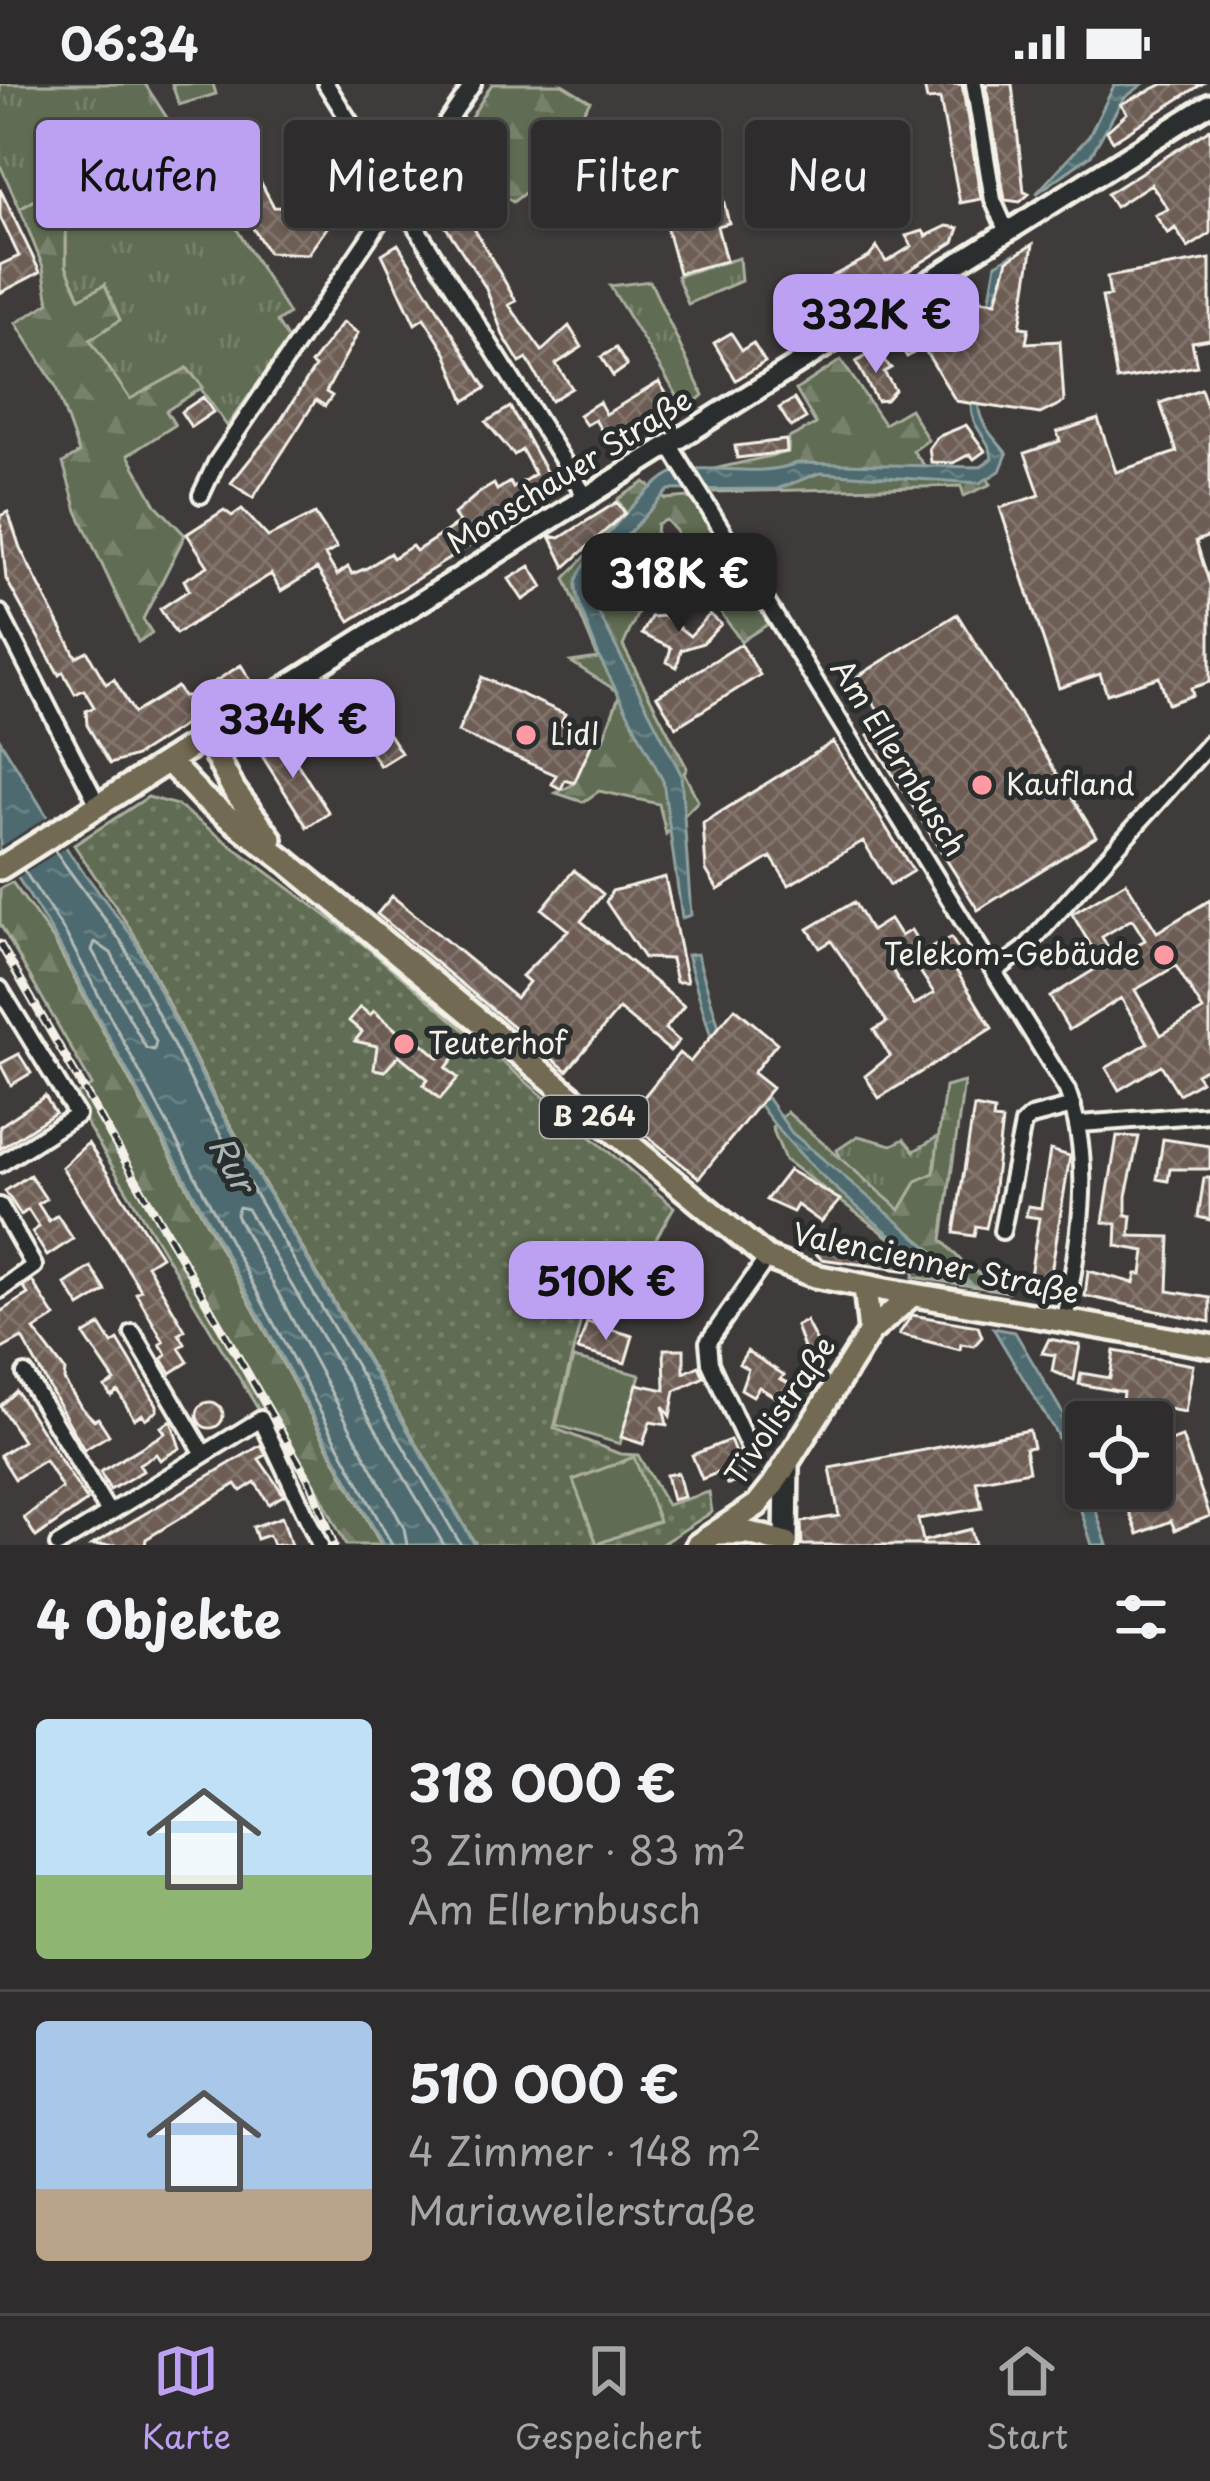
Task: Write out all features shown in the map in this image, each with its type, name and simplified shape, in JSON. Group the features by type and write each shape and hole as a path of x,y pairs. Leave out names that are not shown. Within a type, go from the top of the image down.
{"main road":[{"path":"0,868 206,737"},
{"name":"Valencienner Straße","path":"206,737 234,790 287,862"},
{"name":"Valencienner Straße","path":"168,761 203,798 767,1258 865,1286 1210,1346"},
{"path":"203,798 220,801 234,790"},
{"name":"Tivolistraße","path":"706,1539 757,1505 870,1332 865,1286"},
{"path":"870,1332 912,1295"},
{"path":"786,1544 787,1464"},
{"path":"757,1505 786,1544"},
{"path":"706,1539 749,1533 786,1544"}],"street":[{"path":"326,84 348,120"},
{"path":"449,120 473,84"},
{"path":"974,84 993,200 1007,232"},
{"name":"Monschauer Straße","path":"206,737 1210,104"},
{"path":"200,495 215,463 377,228"},
{"path":"415,228 586,497"},
{"name":"Am Ellernbusch","path":"669,444 998,969 1073,1106 1080,1124 1086,1181 1065,1322"},
{"path":"0,613 93,808"},
{"path":"998,969 1025,949 1210,742"},
{"path":"0,989 77,1115 0,1164"},
{"path":"1001,1231 1023,1124 1031,1117 1073,1106"},
{"path":"1080,1124 1210,1114"},
{"path":"0,1206 34,1266 0,1290"},
{"path":"752,1455 710,1363 708,1342 767,1258"},
{"path":"133,1333 203,1454"},
{"path":"25,1374 109,1513"},
{"path":"58,1545 261,1419 320,1545"}],"green space":[{"path":"0,84 145,84 168,120 36,120 36,200 20,209 0,165"},
{"path":"172,84 213,84 216,94 179,105"},
{"path":"492,84 562,84 590,101 578,120 531,120 531,188 513,202 507,198 507,120 469,120"},
{"path":"36,200 36,228 66,228 66,266 80,298 105,285 120,320 90,340 130,399 187,368 203,387 166,411 175,425 128,455 156,505 185,535 143,619 152,633 138,642 77,511 63,463 79,453 55,385 16,323 49,303 43,267 20,209"},
{"path":"66,228 236,228 289,314 277,322 289,341 227,426 187,369 130,400 89,340 104,285 80,299 66,266"},
{"path":"739,258 741,281 688,304 677,276"},
{"path":"650,281 703,395 686,410 610,286"},
{"path":"841,360 884,424 910,409 928,440 913,451 927,469 980,467 991,484 964,496 961,486 714,492 701,472 788,452 789,438 816,424 796,390"},
{"path":"645,482 666,499 688,497 700,508 770,623 741,641 680,555 676,531 666,520 657,524 651,584 623,646 687,768 684,773 698,801 666,834 659,804 599,791 583,802 556,793 574,784 594,739 602,742 620,693 571,662 598,658 565,578 626,514 618,499"},
{"path":"148,797 177,805 356,938 674,1207 619,1303 582,1316 554,1428 620,1454 638,1455 667,1505 709,1492 712,1512 660,1545 476,1545 214,1097 134,934 74,845"},
{"path":"12,882 53,939 381,1545 346,1545 315,1484 287,1457 71,1098 92,1085 0,924 0,889"},
{"path":"964,1082 942,1240 964,1264 1009,1292 913,1277 916,1257 785,1160 772,1127 787,1112 900,1210 917,1181 934,1173 945,1087"},
{"path":"858,1136 892,1145 904,1139 914,1151 939,1136 934,1173 917,1181 900,1210 844,1165 837,1150"},
{"path":"573,1358 640,1375 620,1444 556,1425"},
{"path":"634,1457 659,1521 597,1544 573,1480"}],"water":[{"path":"1143,84 1123,99 1091,155 1036,194 1089,136 1114,86"},
{"path":"1012,255 993,309 979,380 982,420 1007,454 1000,471 980,483 820,473 777,489 669,490 595,570 590,596 681,774 691,915 682,918 663,781 600,659 578,600 580,572 635,504 675,472 766,470 797,463 981,467 992,458 971,405 996,264"},
{"name":"Rur","path":"0,740 72,857 133,937 213,1099 475,1545 383,1545 56,939 0,849"},
{"path":"697,954 719,1027 711,1037 687,955"},
{"path":"766,1096 792,1133 971,1283 944,1279 846,1198 778,1129 759,1104"},
{"path":"993,1328 1015,1332 1065,1417 1065,1461 1056,1433"},
{"path":"1080,1509 1095,1509 1107,1545 1092,1545"}],"pier":[{"path":"53,813 71,844 10,882 0,847"}],"building":[{"path":"962,84 981,199 960,203 940,99 927,100 924,85"},
{"path":"986,84 1012,84 1024,192 1029,194 1020,202 1005,200"},
{"path":"1163,84 1202,84 1113,141 1107,131 1127,113 1121,104"},
{"path":"1210,129 1210,234 1188,248 1175,228 1168,234 1155,215 1168,209 1151,184 1115,207 1107,194"},
{"path":"260,181 274,207 284,207 284,228 327,228 308,254 268,252 253,228 260,228"},
{"path":"0,189 40,272 0,293 0,265 19,256 0,217"},
{"path":"721,195 722,195 729,223 721,225"},
{"path":"947,226 959,228 954,242 795,342 784,330 778,319 792,311 785,300 796,294 804,308 824,295 823,281 869,257 877,247 886,262 912,246 906,236 923,231 926,236"},
{"path":"447,228 474,228 516,301 509,305 542,351 569,326 582,347 556,364 572,388 551,401 527,359 520,363 503,335 486,288"},
{"path":"667,228 718,228 726,261 679,273"},
{"path":"398,244 486,388 465,401 446,353 424,318 415,324 382,254"},
{"path":"1033,244 1020,327 1029,328 1026,343 1060,341 1064,402 1040,414 956,401 923,347 907,357 891,331 970,281 981,300 996,302 1008,260"},
{"path":"1210,259 1210,339 1192,342 1197,366 1117,380 1102,297 1110,296 1107,277"},
{"path":"343,322 358,333 326,392 332,396 325,406 316,400 253,498 231,483 277,426 315,367 311,364"},
{"path":"731,333 742,350 753,343 765,362 736,380 714,343"},
{"path":"616,348 627,366 613,376 601,357"},
{"path":"874,351 891,368 884,372 895,390 886,400 877,401 856,362"},
{"path":"659,382 677,411 614,450 595,420 586,425 579,415 599,402 606,414"},
{"path":"1201,389 1210,416 1210,536 1196,541 1210,585 1210,682 1191,688 1193,695 1168,704 1159,677 1107,694 1100,674 1059,688 1000,508 1040,495 1025,453 1060,441 1057,432 1098,419 1116,472 1177,452 1160,403"},
{"path":"203,397 213,412 191,427 181,412"},
{"path":"794,399 806,418 791,427 779,408"},
{"path":"510,407 557,491 350,621 317,569 281,591 271,574 176,634 160,609 189,590 184,580 208,566 187,534 224,510 232,516 242,509 268,537 315,514 337,548 325,555 337,575 348,567 352,574 412,546 416,551 459,523 454,514 479,493 494,484 497,490 510,482 513,488 535,474 522,450 514,455 486,422"},
{"path":"966,425 985,451 974,459 970,454 953,463 931,462 929,448 937,437"},
{"path":"786,440 787,452 737,458 735,446"},
{"path":"617,502 625,513 565,567 550,536 560,538"},
{"path":"8,512 20,548 76,657 87,651 106,684 114,679 134,713 177,687 183,696 192,696 241,665 252,682 136,756 110,764 87,725 86,711 94,707 84,690 75,694 63,672 59,675 6,579 0,516"},
{"path":"530,566 543,587 523,600 509,579"},
{"path":"710,614 721,624 703,643 681,650 677,667 667,662 671,648 642,634 651,617 664,616 690,636"},
{"name":"Kaufland","path":"957,614 1096,836 978,910 868,735 886,723 857,677"},
{"path":"741,644 760,675 676,727 657,696"},
{"name":"Lidl","path":"482,677 565,714 560,724 594,739 574,783 565,780 561,789 552,784 556,775 458,732"},
{"path":"362,692 401,753 380,766 341,705"},
{"path":"279,735 329,813 307,827 257,748"},
{"path":"833,742 913,871 890,885 863,841 789,885 771,857 718,890 706,870 703,823"},
{"path":"574,870 603,894 581,921 684,1006 665,1029 679,1041 670,1051 619,1009 567,1071 377,914 392,896 516,998 529,982 522,976 568,930 542,909"},
{"path":"665,877 687,982 676,982 671,959 644,958 606,902 612,891"},
{"name":"Telekom-Gebäude","path":"1126,882 1157,932 1210,900 1210,1066 1196,1074 1201,1081 1179,1094 1161,1065 1119,1090 1106,1068 1148,1043 1121,998 1069,1030 1050,997 1097,968 1090,957 1096,954 1072,914","holes":["1132,919 1145,940 1114,958 1102,937","1176,966 1203,1010 1161,1035 1135,990"]},
{"path":"854,902 871,931 890,919 901,936 911,930 924,951 951,938 965,960 954,967 992,1028 879,1098 865,1076 890,1056 874,1030 887,1022 831,941 820,948 808,929","holes":["905,948 934,993 914,1005 886,960"]},
{"path":"360,1007 370,1015 374,1011 409,1041 414,1036 439,1058 450,1044 459,1051 446,1068 458,1078 440,1099 423,1085 428,1079 399,1055 385,1071 374,1069 377,1046 355,1041 362,1032 349,1021"},
{"path":"735,1008 777,1043 753,1073 772,1088 699,1178 626,1119 679,1053 690,1062"},
{"path":"19,1054 31,1073 11,1085 0,1064"},
{"path":"45,1096 55,1113 0,1149 0,1126"},
{"path":"974,1107 994,1111 993,1120 1002,1121 986,1228 976,1226 974,1236 954,1233"},
{"path":"1117,1136 1139,1137 1126,1196 1126,1215 1132,1216 1130,1236 1170,1237 1168,1291 1210,1298 1210,1322 1085,1296 1088,1271 1134,1283 1136,1274 1142,1274 1145,1251 1116,1246 1117,1224 1103,1222"},
{"path":"1163,1139 1210,1146 1210,1169 1170,1169 1168,1181 1157,1179"},
{"path":"88,1143 161,1256 147,1265 185,1330 179,1334 185,1344 179,1348 188,1362 171,1373 162,1359 167,1355 160,1344 164,1342 136,1293 141,1290 62,1167"},
{"path":"1050,1150 1070,1156 1050,1279 1030,1276 1039,1218 1026,1216 1028,1206 1041,1208"},
{"path":"789,1170 840,1200 821,1222 797,1205 793,1212 766,1200"},
{"path":"30,1175 46,1199 38,1204 49,1221 57,1215 73,1239 47,1256 32,1232 39,1227 28,1210 21,1215 5,1191"},
{"path":"1204,1178 1210,1178 1210,1220 1198,1217"},
{"path":"812,1236 912,1256 909,1271 821,1259 810,1247"},
{"path":"91,1267 106,1291 80,1307 65,1284"},
{"path":"32,1281 55,1317 34,1330 65,1371 64,1380 81,1407 94,1420 98,1418 109,1435 84,1450 22,1338 0,1350 0,1312 28,1294 23,1287"},
{"path":"636,1285 652,1292 642,1313 626,1306"},
{"path":"912,1315 978,1326 982,1337 974,1346 961,1344 960,1350 899,1334"},
{"path":"806,1321 825,1358 810,1365 796,1326"},
{"path":"587,1322 633,1336 625,1363 578,1350"},
{"path":"100,1325 112,1344 118,1340 157,1405 157,1411 145,1419 142,1414 134,1419 118,1391 111,1396 105,1387 115,1381 84,1335"},
{"path":"1049,1339 1080,1345 1074,1380 1052,1371 1055,1355 1042,1353"},
{"path":"664,1349 684,1349 684,1373 699,1366 704,1377 675,1391 670,1416 663,1406 667,1425 650,1422 643,1444 621,1437 637,1384 665,1390"},
{"path":"747,1351 784,1375 781,1379 792,1385 786,1394 778,1399 759,1387 753,1396 741,1389 748,1369 739,1364"},
{"path":"1114,1351 1193,1365 1185,1412 1173,1410 1173,1401 1122,1401 1123,1392 1079,1384 1081,1373 1110,1378"},
{"path":"16,1391 87,1501 36,1537 24,1518 62,1488 45,1460 15,1479 0,1455 23,1441 0,1406"},
{"path":"210,1402 223,1415 210,1428 197,1415"},
{"path":"171,1421 180,1448 160,1460 156,1454 139,1464 143,1471 110,1490 100,1472 165,1433 161,1427"},
{"path":"1029,1430 1033,1447 1025,1448 1029,1471 976,1481 982,1508 918,1519 924,1545 802,1545 801,1522 839,1516 830,1468"},
{"path":"1182,1437 1210,1516 1175,1530 1171,1521 1138,1534 1128,1509 1173,1509 1173,1440"},
{"path":"730,1440 746,1481 727,1484 722,1471 702,1479 692,1455"},
{"path":"261,1445 266,1455 259,1459 284,1495 269,1504 255,1482 241,1491 236,1484 146,1539 145,1545 92,1545"},
{"path":"678,1473 684,1497 672,1500 666,1475"},
{"path":"282,1517 291,1545 273,1545 269,1535 257,1539 253,1527"},
{"path":"971,1529 975,1545 924,1545 924,1541"}],"railway":[{"path":"0,944 312,1485 334,1545"}],"place":[{"name":"Lidl","path":"526,735"},
{"name":"Kaufland","path":"982,785"},
{"name":"Telekom-Gebäude","path":"1164,955"},
{"name":"Teuterhof","path":"404,1044"}]}
